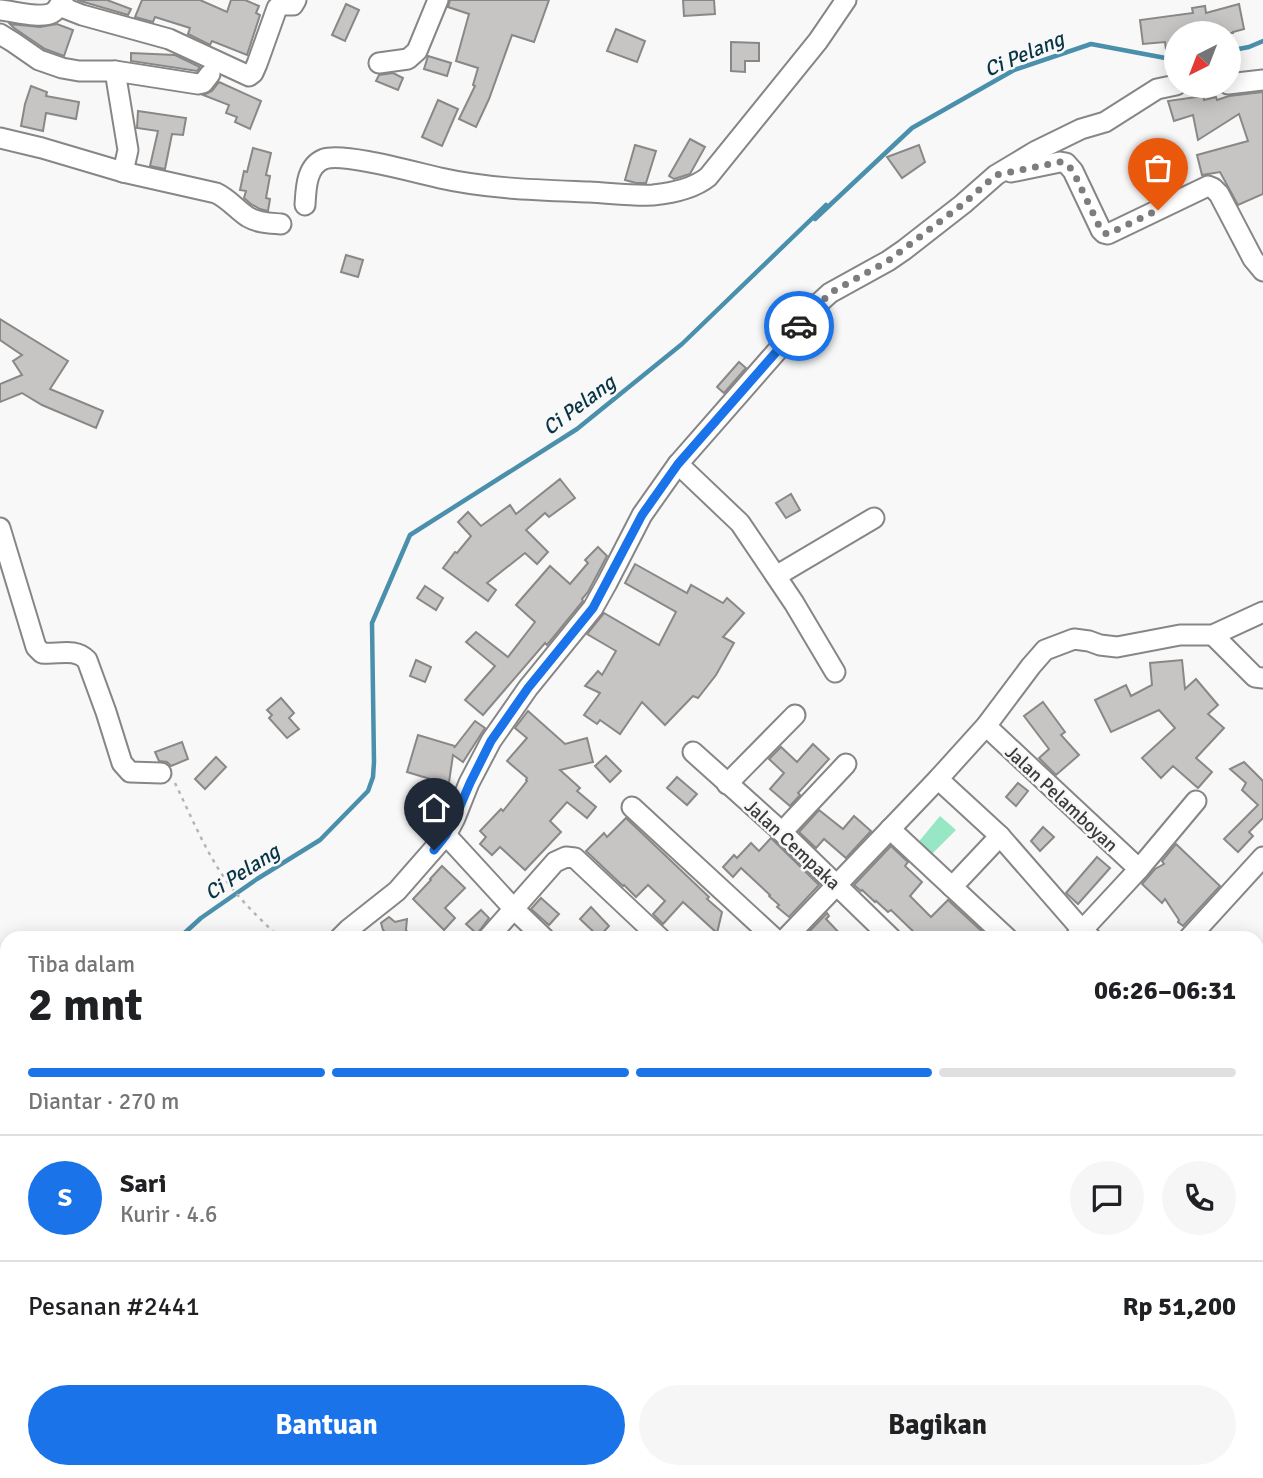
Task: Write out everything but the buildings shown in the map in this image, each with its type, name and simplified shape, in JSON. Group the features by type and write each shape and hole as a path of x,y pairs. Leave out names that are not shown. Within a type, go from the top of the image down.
{"street":[{"path":"0,10 40,15 53,13 61,3 82,15 169,39 249,76 257,64 276,8 280,5 293,5 296,0"},
{"path":"379,63 408,58 417,51 438,0"},
{"path":"305,205 308,178 313,166 325,159 340,158 504,188 653,195 684,190 708,177 818,41 846,0"},
{"path":"0,34 39,60 79,71 115,71 198,84 210,74"},
{"path":"115,71 128,149 123,172"},
{"path":"1241,83 1263,80"},
{"path":"353,931 397,891 446,835 491,741 528,688 593,608 642,515 678,464 830,293 888,261 963,204 996,175 1081,129 1105,122 1157,89 1164,88"},
{"path":"0,138 123,172 216,193 225,197 250,219 281,224"},
{"path":"996,175 1066,163 1073,171 1101,230 1108,234 1208,186 1219,194 1253,259 1263,271"},
{"path":"678,464 740,523 835,672"},
{"path":"776,576 874,518"},
{"path":"0,528 36,647 42,653 75,652 84,656 122,763 130,772 161,773"},
{"path":"792,931 986,726 1045,650 1074,639 1117,647 1180,635 1213,635 1263,612"},
{"path":"1213,635 1255,677 1263,678"},
{"path":"727,784 795,715"},
{"name":"Jalan Pelamboyan","path":"986,726 1139,869"},
{"name":"Jalan Cempaka","path":"692,752 782,832 884,931"},
{"path":"782,832 846,764"},
{"path":"938,779 1000,836 1079,931"},
{"path":"1085,931 1196,801"},
{"path":"632,807 766,931"},
{"path":"890,829 999,931"},
{"path":"446,835 537,931"},
{"path":"952,887 1000,836"},
{"path":"494,931 555,862 566,857 575,858 653,931"},
{"path":"1195,931 1263,857"}],"path":[{"path":"161,773 173,780 212,858 228,883 272,931"}],"green space":[{"path":"940,816 956,830 928,858 916,845"}],"waterway":[{"name":"Ci Pelang","path":"1241,49 1263,41"},
{"name":"Ci Pelang","path":"187,931 257,879 320,840 368,791 374,762 372,623 410,535 577,429 682,344 826,205 815,219 912,128 1014,70 1091,44 1164,58"}],"way so far":[{"path":"799,326 830,293 888,261 963,204 996,175 1066,163 1073,171 1101,230 1108,234 1158,210"}],"route":[{"path":"434,850 455,818 491,741 528,688 593,608 642,515 678,464 799,326"}]}
